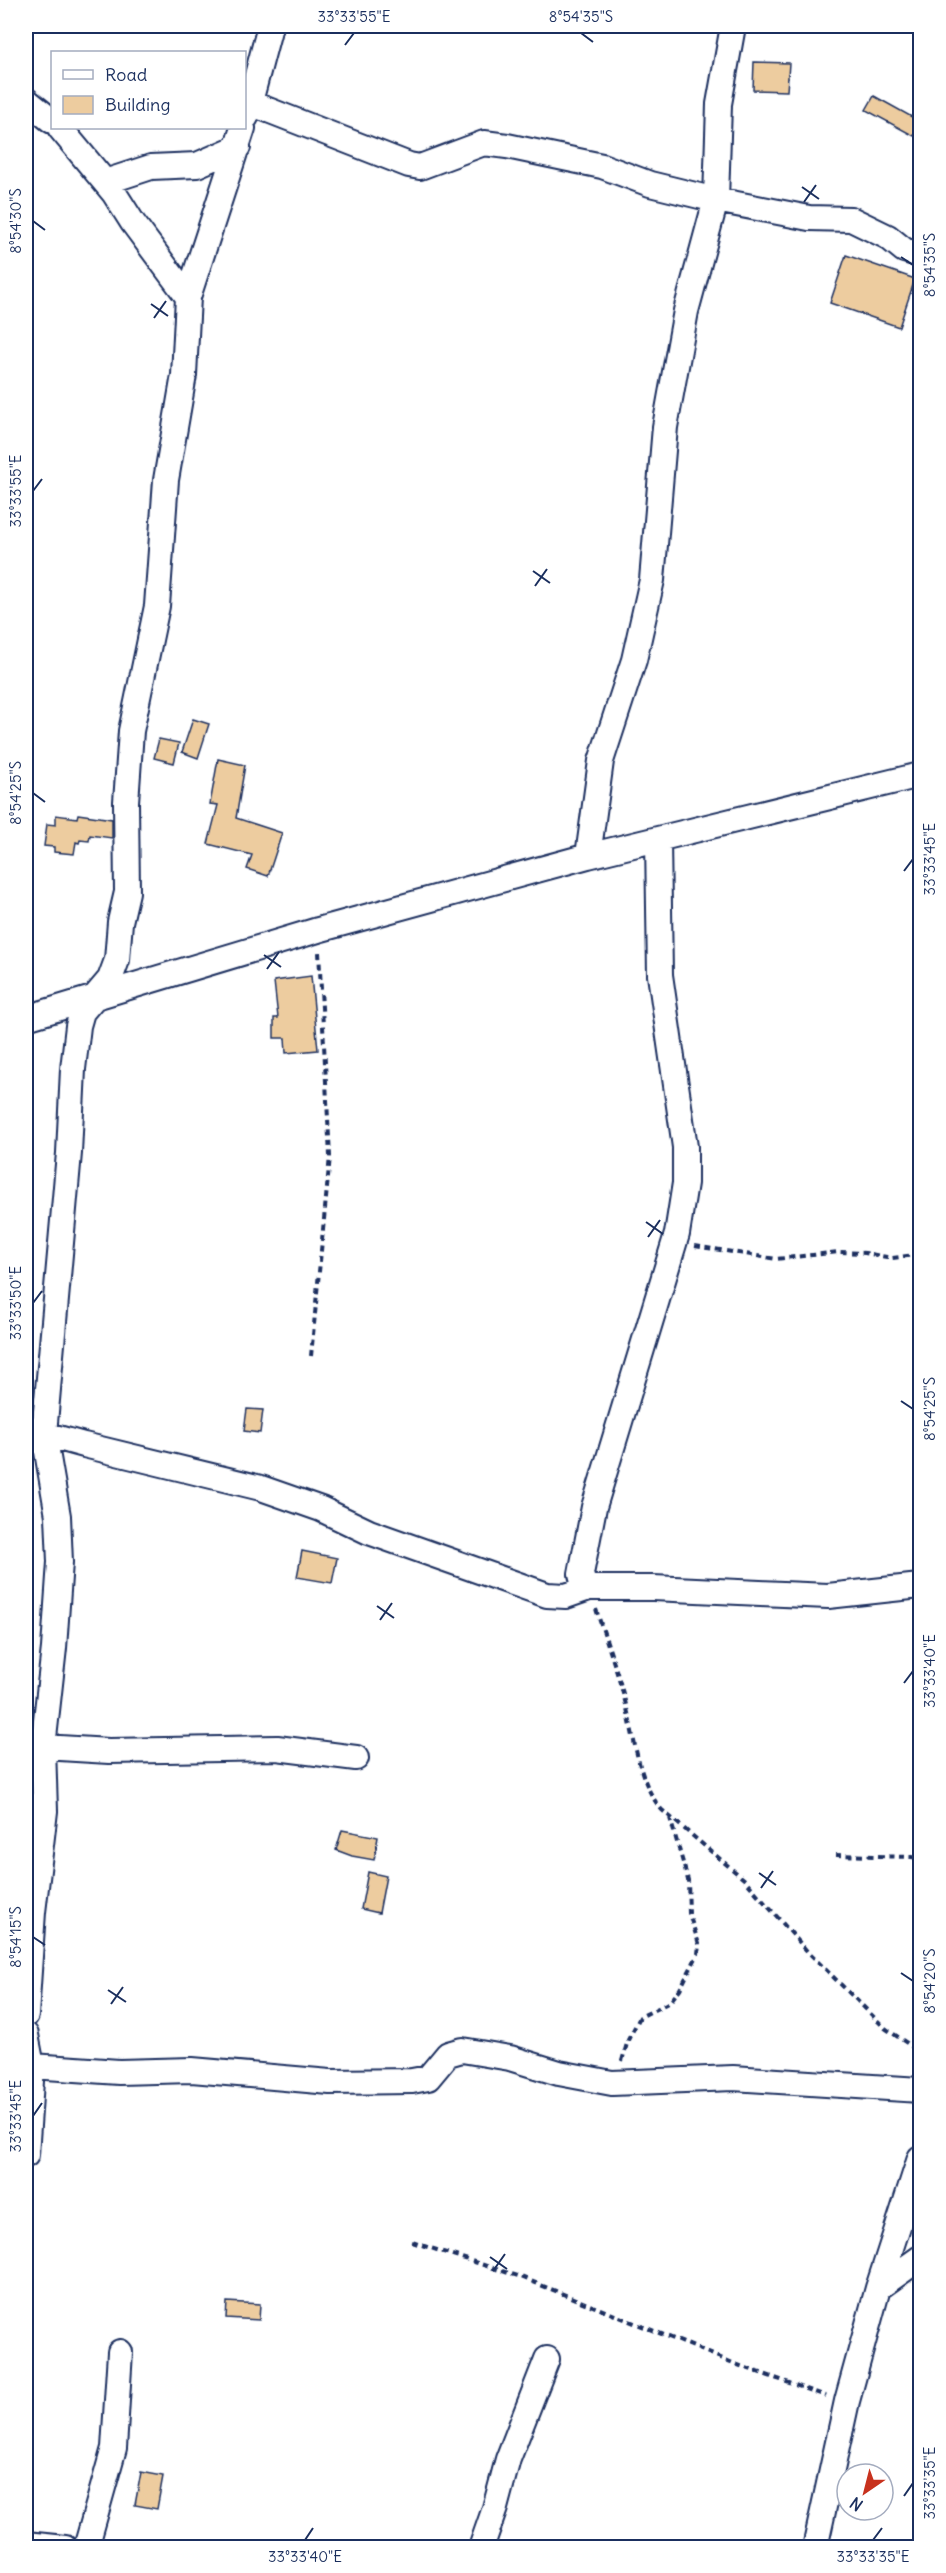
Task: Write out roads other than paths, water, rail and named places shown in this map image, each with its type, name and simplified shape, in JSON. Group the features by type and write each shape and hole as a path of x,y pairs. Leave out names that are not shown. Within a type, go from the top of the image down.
{"street":[{"path":"270,26 247,112 420,167 484,143 602,166 650,184 716,200 809,218 850,219 888,237 904,250 921,255"},
{"path":"588,856 601,762 633,660 652,580 665,427 678,346 716,200 719,104 733,26"},
{"path":"26,100 51,120"},
{"path":"61,129 105,182 133,224 188,297"},
{"path":"105,182 151,168 197,165 240,137"},
{"path":"26,2015 30,1933 45,1811 43,1747 54,1648 60,1562 58,1516 34,1430 69,1153 73,1069 82,1012 110,979 117,960 120,922 127,892 126,802 131,731 158,606 166,480 184,375 188,297 240,137"},
{"path":"26,1018 318,930 588,856 921,776"},
{"path":"590,1588 583,1582 581,1574 594,1507 677,1234 685,1183 686,1148 660,975 658,840"},
{"path":"34,1430 261,1488 321,1509 369,1532 547,1595 566,1596 590,1588 720,1590 828,1596 921,1586"},
{"path":"43,1747 109,1751 277,1748 356,1758"},
{"path":"26,2035 32,2066 26,2155"},
{"path":"32,2066 119,2072 192,2070 330,2082 412,2081 428,2078 448,2054 462,2050 510,2058 559,2073 612,2083 733,2078 921,2090"},
{"path":"815,2547 847,2401 878,2288 921,2158"},
{"path":"878,2288 921,2258"},
{"path":"86,2547 114,2448 120,2352"},
{"path":"481,2547 495,2508 508,2459 547,2359"},
{"path":"26,2544 65,2547"}]}
